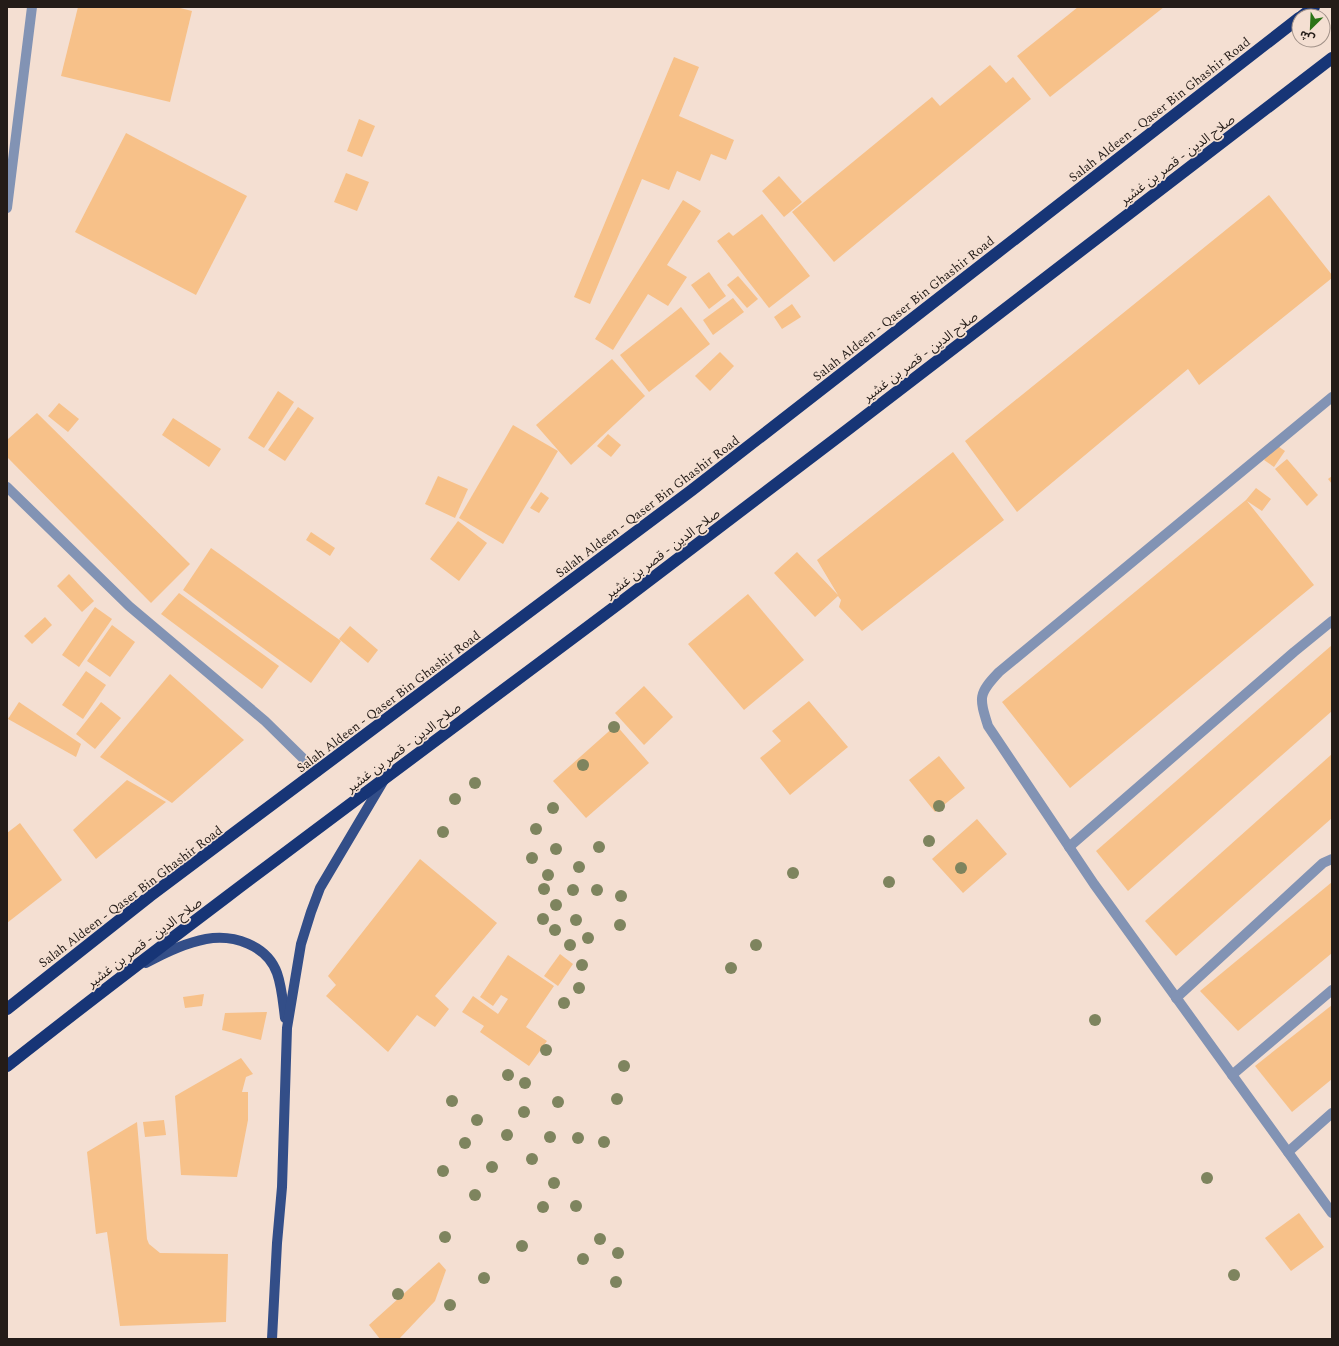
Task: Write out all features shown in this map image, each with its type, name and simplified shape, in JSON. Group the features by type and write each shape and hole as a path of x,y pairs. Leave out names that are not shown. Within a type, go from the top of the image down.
{"highway":[{"name":"Salah Aldeen - Qaser Bin Ghashir Road","path":"7,1009 150,896 692,490 1291,24"},
{"name":"صلاح الدين - قصر بن غشير","path":"7,1066 120,977 310,833 384,780 714,532 1332,58"}],"main road":[{"path":"272,1339 277,1243 282,1187 287,1028 301,944 310,912 332,866 384,780"},
{"path":"120,977 162,955 206,939 229,938 250,944 266,955 277,972 287,1028"}],"street":[{"path":"7,208 32,7"},
{"path":"1332,397 999,672 984,688 981,703 988,726 1069,847 1176,998 1332,1212"},
{"path":"7,487 129,606 265,721 317,772"},
{"path":"1069,847 1294,652 1332,621"},
{"path":"1176,998 1323,863 1332,859"},
{"path":"1232,1075 1332,990"},
{"path":"1288,1152 1332,1113"}],"building":[{"path":"78,7 176,7 192,11 170,102 61,76"},
{"path":"1078,7 1164,7 1050,97 1017,56"},
{"path":"674,57 699,67 679,116 734,140 726,160 711,154 700,181 677,171 669,190 642,179 590,304 574,297"},
{"path":"990,65 1006,83 1013,77 1031,99 834,262 792,212 932,97 940,106"},
{"path":"359,119 375,126 362,157 347,151"},
{"path":"126,133 247,196 196,295 75,232"},
{"path":"346,173 369,182 357,211 334,202"},
{"path":"779,176 802,202 784,217 762,191"},
{"path":"1269,195 1332,275 1332,278 1199,385 1188,369 1017,512 965,441"},
{"path":"683,200 701,211 667,265 687,277 668,306 648,294 613,350 595,339"},
{"path":"762,214 810,276 769,308 717,241 729,232 733,236"},
{"path":"709,272 726,296 709,309 691,285"},
{"path":"738,276 758,299 747,308 727,285"},
{"path":"733,298 744,312 713,335 703,320"},
{"path":"792,304 801,317 782,329 774,317"},
{"path":"681,307 710,344 649,392 620,355"},
{"path":"720,352 734,366 710,391 695,376"},
{"path":"612,359 645,396 571,465 536,425"},
{"path":"278,391 294,402 264,448 248,438"},
{"path":"59,403 79,419 68,432 48,416"},
{"path":"298,407 314,418 285,461 268,450"},
{"path":"37,413 190,564 151,603 7,457 7,440"},
{"path":"173,418 221,449 209,467 162,435"},
{"path":"513,425 558,451 503,544 459,518"},
{"path":"608,434 621,445 611,457 597,446"},
{"path":"1275,444 1285,451 1274,467 1264,460"},
{"path":"953,452 1004,520 862,631 839,607 841,600 838,596 815,617 774,573 797,552 838,595 817,560"},
{"path":"1287,459 1318,495 1307,506 1275,469"},
{"path":"438,476 468,489 455,518 425,504"},
{"path":"1332,476 1332,484 1328,479"},
{"path":"1256,488 1271,499 1262,511 1247,501 1314,585 1070,788 1002,702 1246,500"},
{"path":"541,492 549,498 539,513 530,508"},
{"path":"458,521 487,543 459,581 430,559"},
{"path":"311,532 335,548 330,556 306,540"},
{"path":"211,548 341,641 311,683 183,590"},
{"path":"69,574 94,601 82,612 57,586"},
{"path":"179,593 279,666 262,689 161,614"},
{"path":"748,594 804,660 744,710 688,644"},
{"path":"95,607 112,619 79,667 62,655"},
{"path":"45,617 52,625 32,644 24,636"},
{"path":"112,625 135,642 110,677 87,661"},
{"path":"350,626 378,650 368,663 339,639"},
{"path":"1332,645 1332,711 1128,891 1096,851"},
{"path":"86,671 106,685 83,719 62,705"},
{"path":"170,674 244,740 172,803 100,757"},
{"path":"644,686 673,717 644,745 615,713"},
{"path":"809,701 848,747 790,795 760,758 781,741 772,731"},
{"path":"19,702 81,744 76,757 8,719"},
{"path":"101,702 121,718 95,749 76,734"},
{"path":"616,725 649,763 586,818 553,781"},
{"path":"1332,754 1332,818 1176,956 1145,921"},
{"path":"939,756 965,788 935,812 909,780"},
{"path":"127,780 166,802 96,859 73,830"},
{"path":"977,819 1007,854 963,893 932,859"},
{"path":"20,823 62,880 7,923 7,833"},
{"path":"420,859 497,923 435,996 449,1009 435,1027 417,1015 388,1052 326,996 336,985 328,976"},
{"path":"1332,882 1332,953 1238,1031 1200,991"},
{"path":"560,954 573,964 558,986 544,976"},
{"path":"508,955 554,986 526,1027 547,1041 529,1066 480,1032 484,1026 462,1012 473,996 498,1014 508,999 501,995 493,1006 480,997"},
{"path":"204,994 202,1006 185,1008 183,997"},
{"path":"1332,1005 1332,1079 1292,1112 1255,1066"},
{"path":"267,1012 261,1040 222,1030 225,1013"},
{"path":"241,1058 253,1074 246,1077 242,1092 248,1092 248,1120 237,1177 181,1175 175,1096"},
{"path":"164,1120 166,1135 145,1137 143,1122"},
{"path":"137,1122 147,1239 149,1244 160,1253 228,1254 226,1322 120,1326 107,1232 96,1234 87,1152"},
{"path":"1299,1213 1324,1247 1291,1271 1265,1238"},
{"path":"439,1262 446,1270 435,1301 399,1339 380,1339 369,1325"}]}
